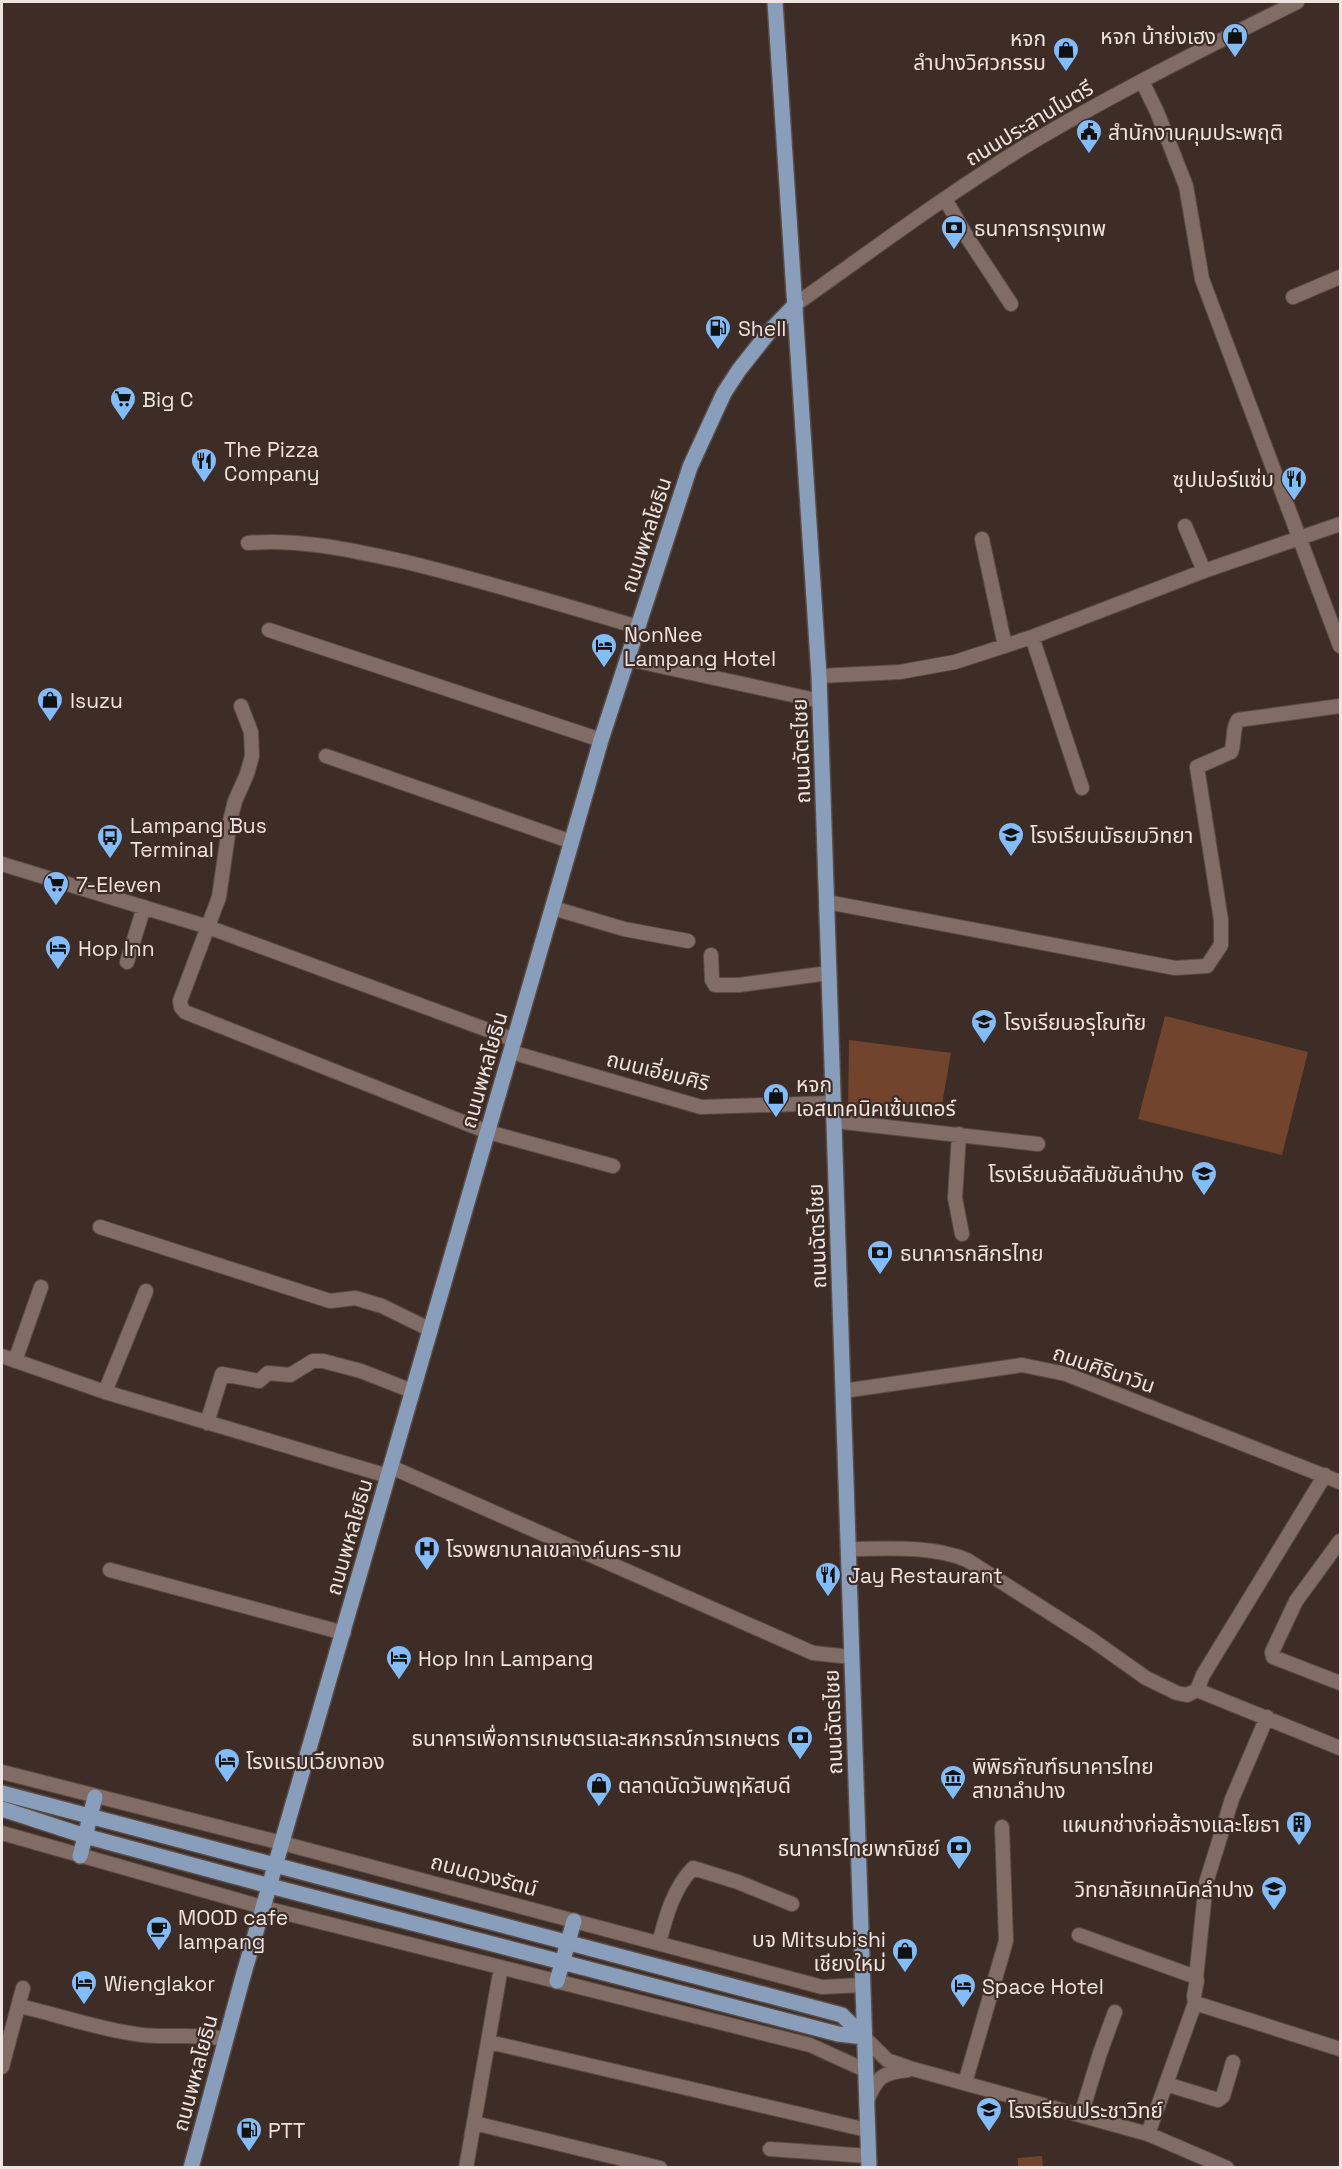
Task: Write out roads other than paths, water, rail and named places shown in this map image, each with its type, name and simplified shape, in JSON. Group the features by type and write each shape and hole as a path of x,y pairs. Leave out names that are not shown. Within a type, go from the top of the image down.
{"main road":[{"path":"775,2 796,304"},
{"name":"ถนนพหลโยธิน","path":"191,2168 225,2039 601,740 690,467 724,393 769,332 796,304"},
{"name":"ถนนฉัตรไชย","path":"796,304 820,701 868,2162"},
{"path":"2,1793 842,2015 864,2037"},
{"path":"80,1856 95,1797"},
{"path":"4,1810 85,1836 270,1886 838,2034 864,2037"},
{"path":"557,1981 573,1921"}],"street":[{"name":"ถนนประสานไมตรี","path":"796,304 1024,147 1142,81 1297,2"},
{"path":"1142,81 1158,112 1186,186 1202,279 1341,646"},
{"path":"945,200 1011,303"},
{"path":"1293,297 1340,279"},
{"path":"819,676 900,672 955,662 1032,638 1204,571 1341,524"},
{"path":"1185,526 1204,571"},
{"path":"982,539 1005,646"},
{"path":"248,543 265,542 350,550 460,575 638,627"},
{"path":"269,630 601,740"},
{"path":"1032,638 1083,788"},
{"path":"628,659 820,701"},
{"path":"241,705 251,732 252,756 230,821 219,897 180,1001 185,1012 488,1132 613,1166"},
{"path":"827,902 1175,968 1208,966 1221,945 1221,920 1197,767 1231,752 1235,743 1235,723 1238,720 1341,706"},
{"path":"326,756 572,842"},
{"name":"ถนนเอี่ยมศิริ","path":"2,864 208,927 513,1046 701,1107 833,1104"},
{"path":"127,962 144,907"},
{"path":"553,908 624,929 688,941"},
{"path":"711,955 712,980 715,985 747,984 830,973"},
{"path":"834,1121 1038,1144"},
{"path":"959,1134 955,1198 962,1234"},
{"path":"100,1227 330,1301 355,1298 382,1306 431,1330"},
{"path":"15,1361 41,1287"},
{"path":"105,1392 146,1291"},
{"path":"2,1356 105,1392 207,1423 389,1472 813,1653 852,1657"},
{"path":"207,1423 222,1374 259,1381 268,1373 290,1375 313,1361 323,1361 361,1371 412,1391"},
{"name":"ถนนศิรินาวิน","path":"843,1391 1022,1365 1066,1374 1341,1482"},
{"path":"848,1549 901,1549 955,1555 967,1560 1091,1639 1146,1678 1186,1695 1197,1690 1203,1675 1325,1475"},
{"path":"1340,1683 1274,1657 1272,1652 1296,1601 1341,1541"},
{"path":"111,1570 344,1633"},
{"path":"1197,1690 1341,1748"},
{"path":"1148,2134 1195,2003 1206,1883 1232,1799 1267,1718"},
{"name":"ถนนดวงรัตน์","path":"2,1772 282,1843 822,1987 863,1985"},
{"path":"964,2083 1005,1941 1002,1827"},
{"path":"2,1833 264,1908 810,2045 866,2070"},
{"path":"659,1943 673,1899 679,1886 693,1868 738,1882 792,1904"},
{"path":"1079,1935 1196,1978"},
{"path":"466,2168 501,1967"},
{"path":"2,2067 23,1988"},
{"path":"1195,2003 1341,2049"},
{"path":"19,2006 128,2032 178,2037 205,2034 225,2039"},
{"path":"1081,2115 1115,2012"},
{"path":"864,2037 887,2060 1148,2134 1227,2168"},
{"path":"489,2042 867,2130"},
{"path":"1166,2084 1218,2100 1223,2096 1233,2062"},
{"path":"866,2103 879,2079 888,2072 914,2069"},
{"path":"474,2123 660,2168"},
{"path":"770,2149 868,2162"}],"place":[{"name":"หจก น้าย่งเฮง","path":"1235,59"},
{"name":"หจก ลำปางวิศวกรรม","path":"1066,73"},
{"name":"สำนักงานคุมประพฤติ","path":"1089,155"},
{"name":"ธนาคารกรุงเทพ","path":"954,251"},
{"name":"Shell","path":"718,351"},
{"name":"Big C","path":"123,422"},
{"name":"The Pizza Company","path":"204,484"},
{"name":"ซุปเปอร์แซ่บ","path":"1294,502"},
{"name":"NonNee Lampang Hotel","path":"604,669"},
{"name":"Isuzu","path":"50,723"},
{"name":"โรงเรียนมัธยมวิทยา","path":"1011,858"},
{"name":"Lampang Bus Terminal","path":"110,860"},
{"name":"7-Eleven","path":"56,907"},
{"name":"Hop Inn","path":"58,971"},
{"name":"โรงเรียนอรุโณทัย","path":"984,1045"},
{"name":"หจก เอสเทคนิคเซ้นเตอร์","path":"776,1119"},
{"name":"โรงเรียนอัสสัมชันลำปาง","path":"1204,1197"},
{"name":"ธนาคารกสิกรไทย","path":"880,1276"},
{"name":"โรงพยาบาลเขลางค์นคร-ราม","path":"427,1572"},
{"name":"Jay Restaurant","path":"828,1598"},
{"name":"Hop Inn Lampang","path":"399,1681"},
{"name":"ธนาคารเพื่อการเกษตรและสหกรณ์การเกษตร","path":"800,1761"},
{"name":"โรงแรมเวียงทอง","path":"227,1784"},
{"name":"พิพิธภัณฑ์ธนาคารไทย สาขาลำปาง","path":"953,1801"},
{"name":"ตลาดนัดวันพฤหัสบดี","path":"599,1808"},
{"name":"แผนกช่างก่อส้รางและโยธา","path":"1299,1847"},
{"name":"ธนาคารไทยพาณิชย์","path":"959,1871"},
{"name":"วิทยาลัยเทคนิคลำปาง","path":"1274,1912"},
{"name":"MOOD cafe lampang","path":"159,1952"},
{"name":"บจ Mitsubishi เชียงใหม่","path":"905,1974"},
{"name":"Wienglakor","path":"84,2006"},
{"name":"Space Hotel","path":"963,2009"},
{"name":"โรงเรียนประชาวิทย์","path":"989,2133"},
{"name":"PTT","path":"249,2153"}]}
